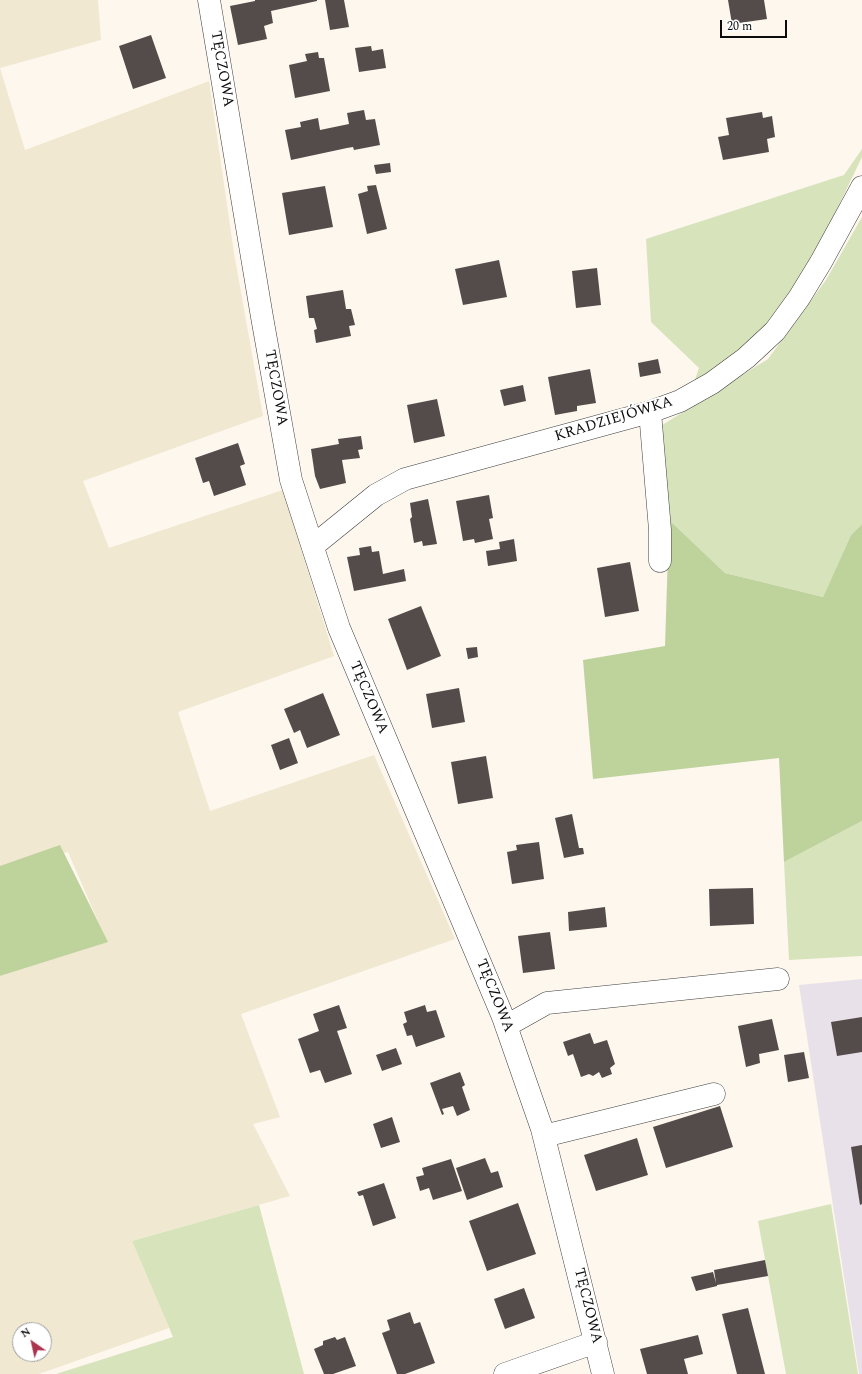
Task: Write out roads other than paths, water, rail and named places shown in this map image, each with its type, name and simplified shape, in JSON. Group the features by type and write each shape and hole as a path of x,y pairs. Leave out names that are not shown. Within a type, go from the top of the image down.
{"street":[{"name":"TĘCZOWA","path":"209,0 291,480 339,628 506,1026 544,1136 603,1374"},
{"name":"KRADZIEJÓWKA","path":"313,546 376,494 405,479 650,412 680,400 712,383 746,358 775,331 799,298 821,262 862,187"},
{"path":"650,412 660,530 660,561"},
{"path":"506,1026 547,1003 778,979"},
{"path":"544,1136 714,1094"},
{"path":"505,1374 596,1342"}]}
